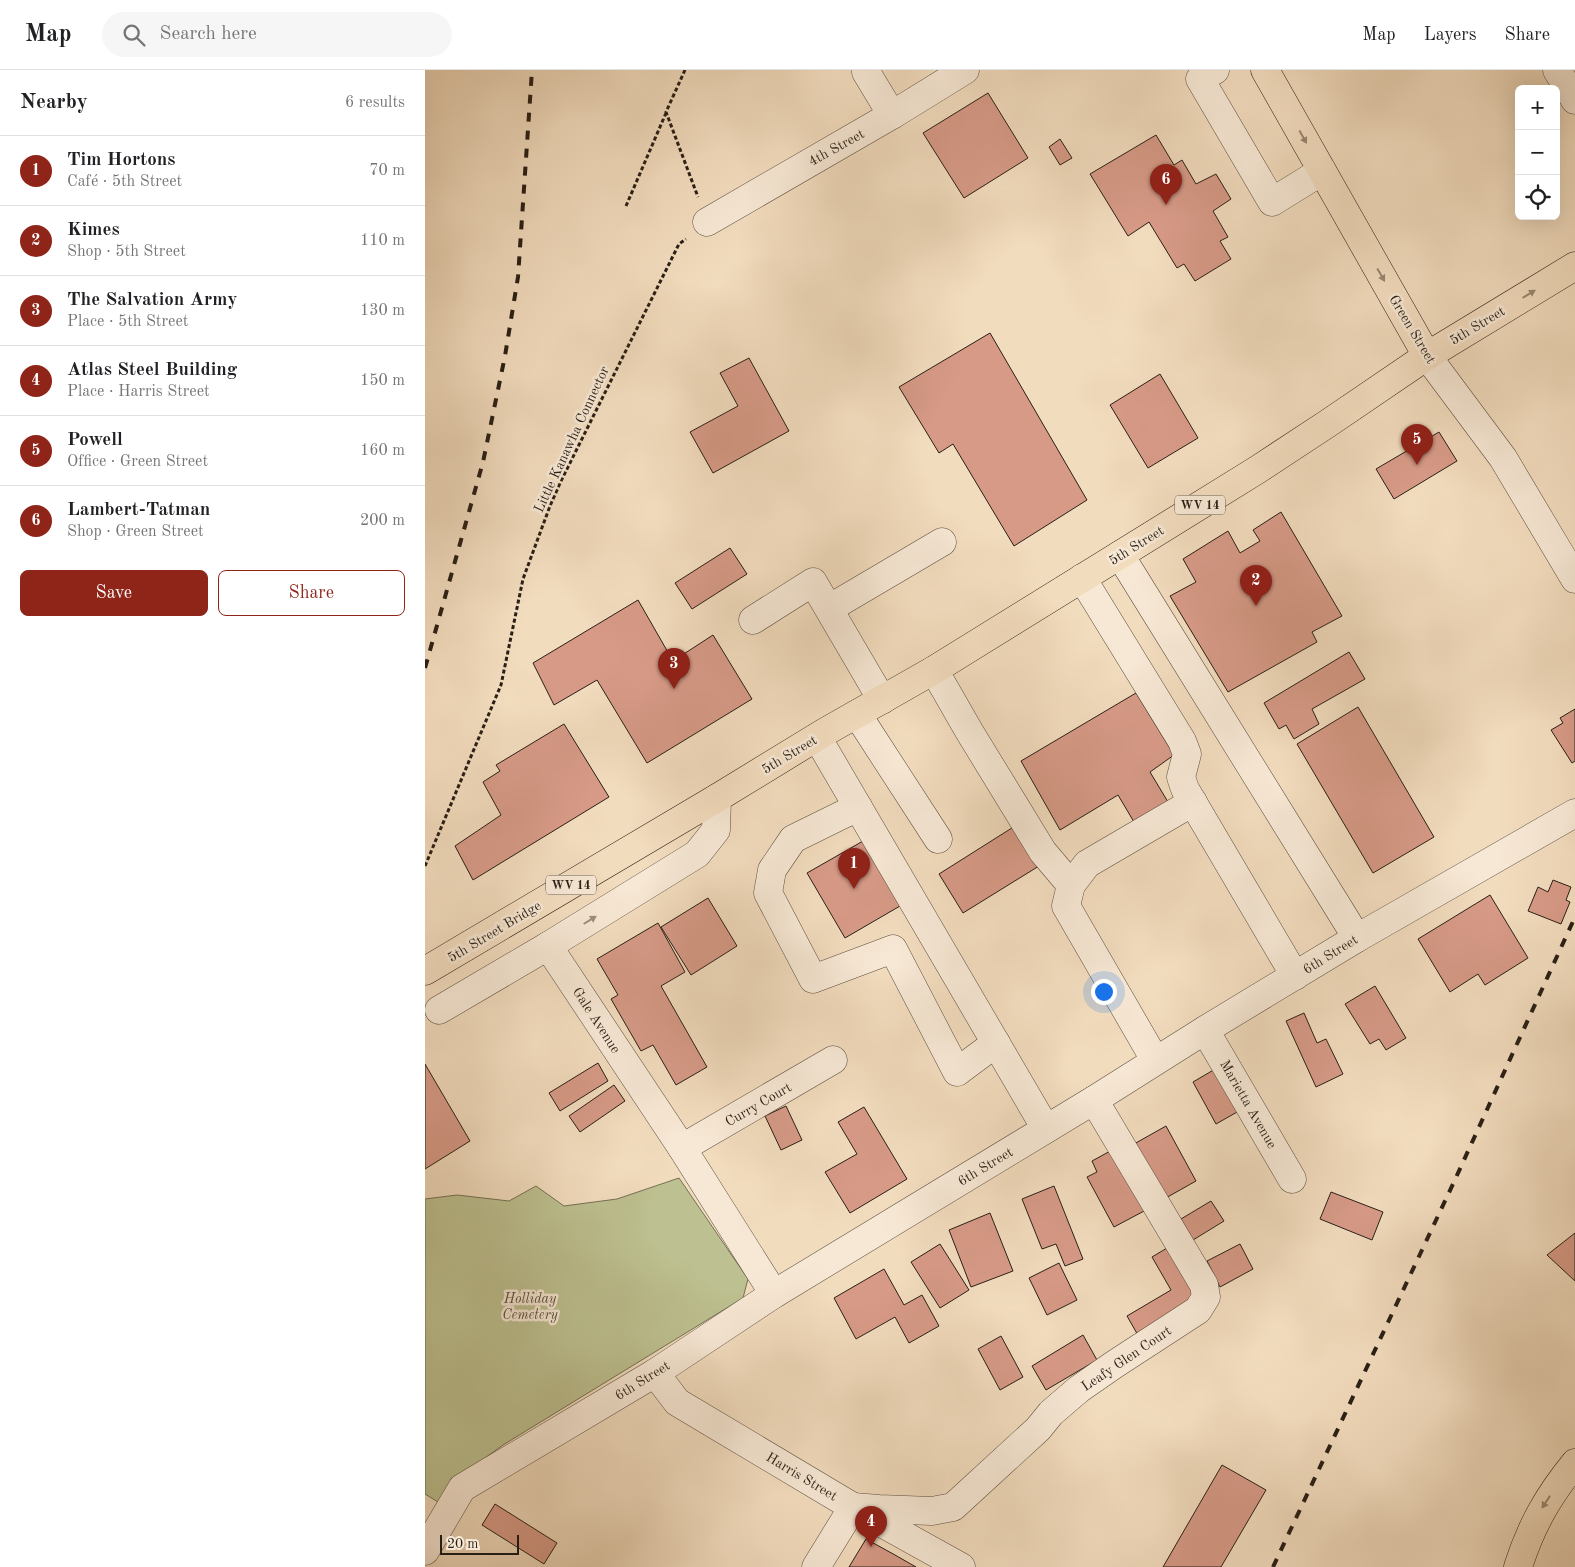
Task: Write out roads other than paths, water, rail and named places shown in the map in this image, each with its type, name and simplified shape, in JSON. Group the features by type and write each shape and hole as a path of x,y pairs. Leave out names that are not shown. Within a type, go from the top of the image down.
{"main road":[{"name":"Green Street","path":"1265,70 1427,356"},
{"name":"5th Street","path":"717,798 817,737 934,670 1320,430 1427,356 1575,266"},
{"name":"5th Street Bridge","path":"425,971 717,798"},
{"path":"1518,1567 1525,1544 1540,1511 1575,1463"}],"street":[{"name":"4th Street","path":"707,222 892,115 965,70"},
{"path":"1215,70 1200,79 1272,202 1322,171"},
{"path":"1557,70 1575,100"},
{"path":"866,72 892,115"},
{"name":"Green Street","path":"1427,356 1503,458 1575,579"},
{"path":"829,608 942,542"},
{"path":"1119,555 1357,938"},
{"path":"1082,578 1182,741 1187,754 1181,777 1185,789 1295,976"},
{"path":"753,620 813,582 882,700"},
{"path":"934,670 1043,852 1071,885"},
{"path":"857,714 938,839"},
{"path":"817,737 1046,1129"},
{"path":"439,1010 548,946 697,854 716,830 717,798"},
{"path":"1155,1060 1066,906 1071,885 1087,864 1193,802"},
{"path":"858,808 793,839 772,870 768,893 813,979 893,949 957,1072 996,1043"},
{"name":"6th Street","path":"425,1551 462,1488 655,1373 773,1294 1094,1100 1155,1060 1357,938 1575,813"},
{"name":"Gale Avenue","path":"548,946 682,1148 773,1294"},
{"name":"Marietta Avenue","path":"1205,1030 1292,1179"},
{"name":"Curry Court","path":"682,1148 833,1060"},
{"name":"Leafy Glen Court","path":"853,1506 932,1511 953,1507 1038,1429 1051,1413 1079,1389 1198,1310 1206,1297 1204,1285 1094,1100"},
{"name":"Harris Street","path":"655,1373 677,1402 853,1506 961,1567"},
{"path":"816,1567 853,1506"}],"railway":[{"path":"425,668 483,462 505,356 518,277 532,70"},
{"path":"1273,1567 1453,1184 1575,917"}],"place":[{"name":"Lambert-Tatman","path":"1166,205"},
{"name":"Powell","path":"1417,465"},
{"name":"Kimes","path":"1256,606"},
{"name":"The Salvation Army","path":"674,689"},
{"name":"Tim Hortons","path":"854,889"},
{"name":"Atlas Steel Building","path":"871,1547"}],"park label":[{"name":"Holliday Cemetery","path":"530,1306"}]}
